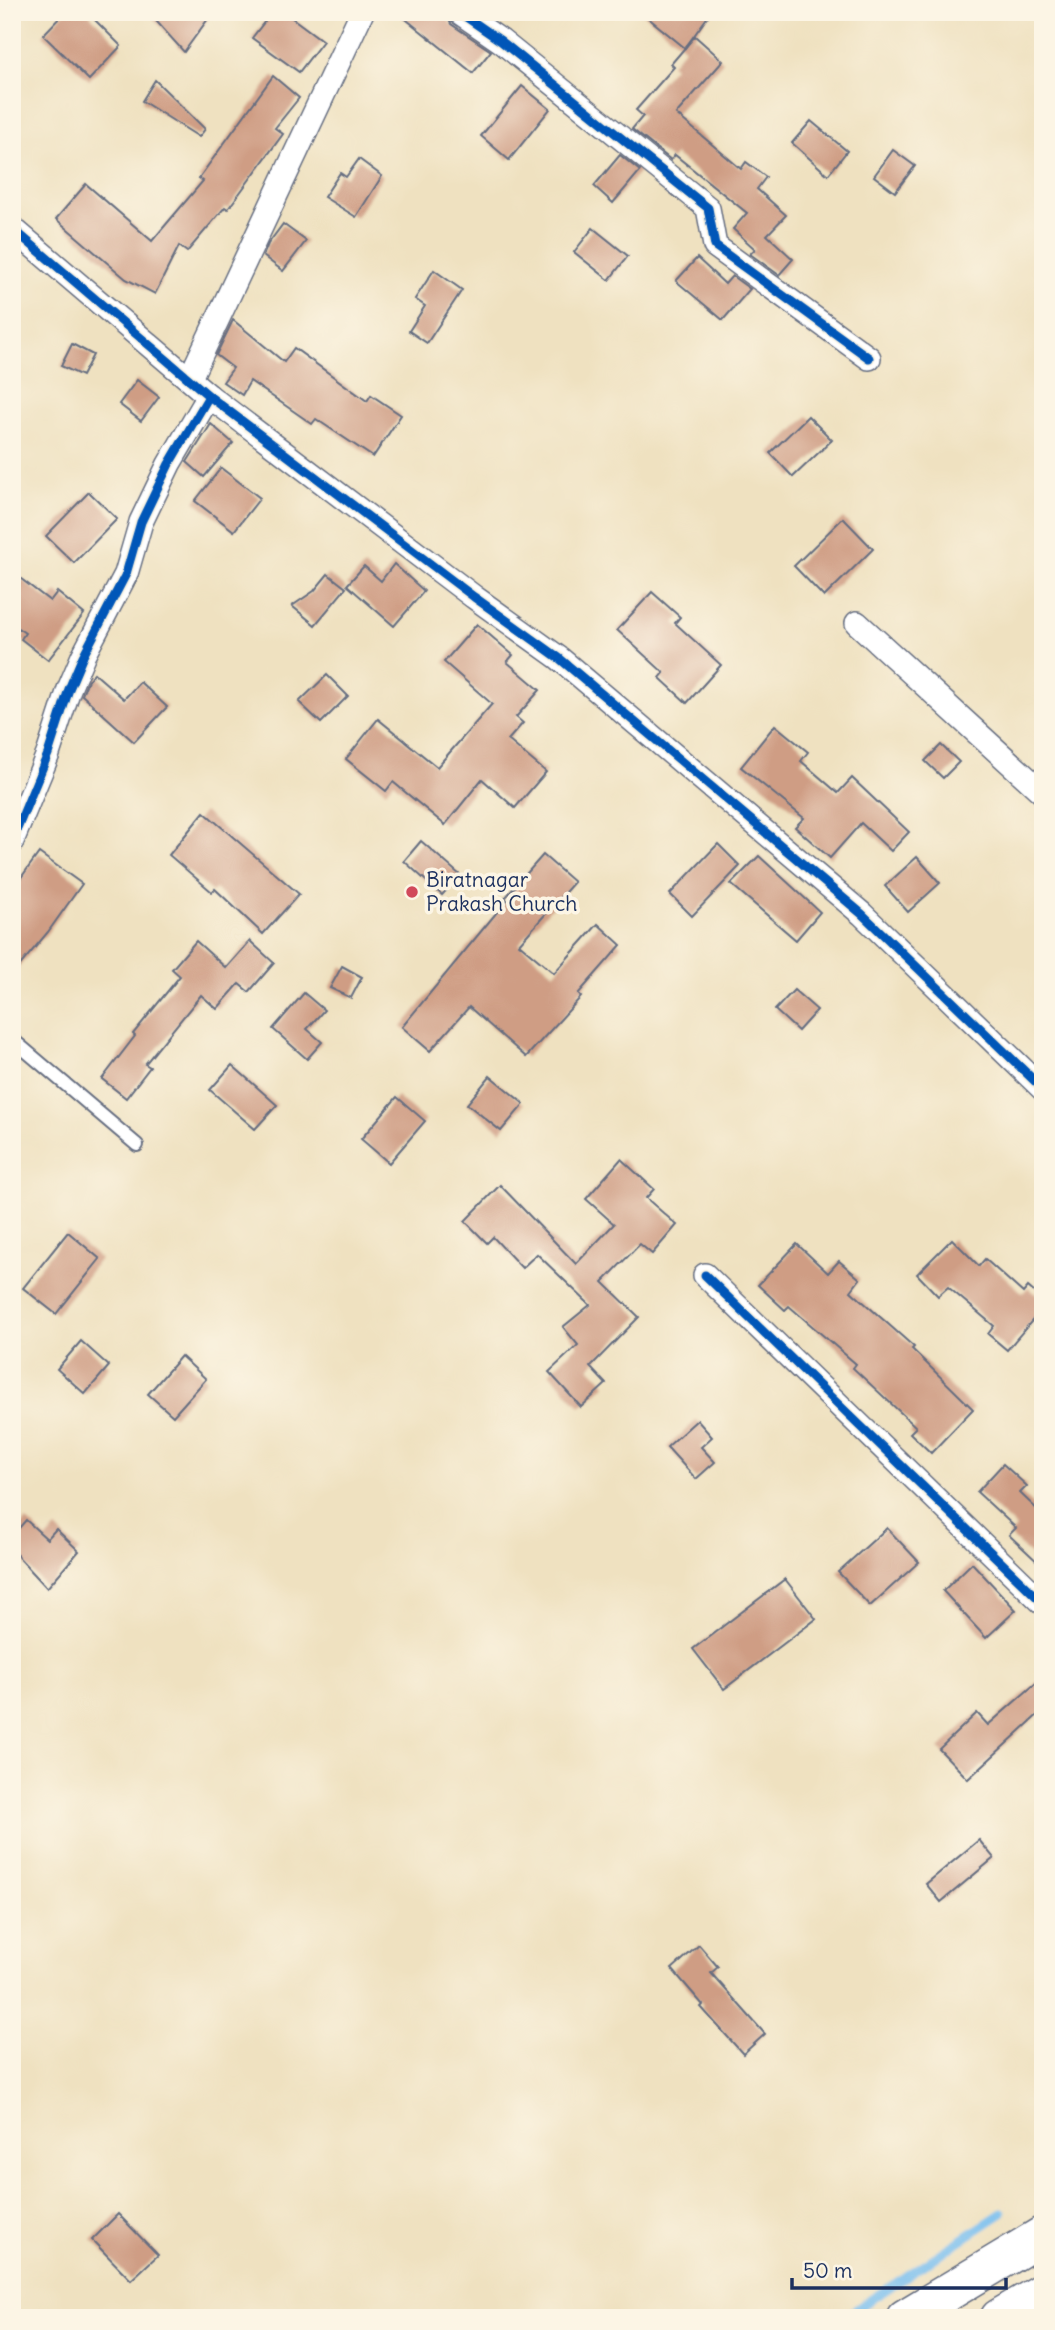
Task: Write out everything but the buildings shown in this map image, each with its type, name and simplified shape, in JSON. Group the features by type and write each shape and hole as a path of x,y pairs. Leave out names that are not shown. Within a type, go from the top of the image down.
{"main road":[{"path":"905,2318 1043,2235"},
{"path":"999,2318 1043,2292"}],"street":[{"path":"190,378 362,12"},
{"path":"459,12 501,41 708,208 715,246 869,358"},
{"path":"12,228 209,396 474,597 559,658 862,914 1043,1089"},
{"path":"12,841 48,754 83,656 126,574 141,522 169,464 209,396"},
{"path":"857,623 1043,793"},
{"path":"705,1275 1043,1603"}],"lane":[{"path":"12,1039 137,1145"}],"waterway":[{"path":"843,2318 1002,2213"}],"cycle path":[{"path":"459,12 501,41 708,208 715,246 869,358"},
{"path":"12,228 209,396 474,597 559,658 862,914 1043,1089"},
{"path":"12,841 48,754 83,656 126,574 141,522 169,464 209,396"},
{"path":"705,1275 1043,1603"}],"place":[{"name":"Biratnagar Prakash Church","path":"412,892"}]}
